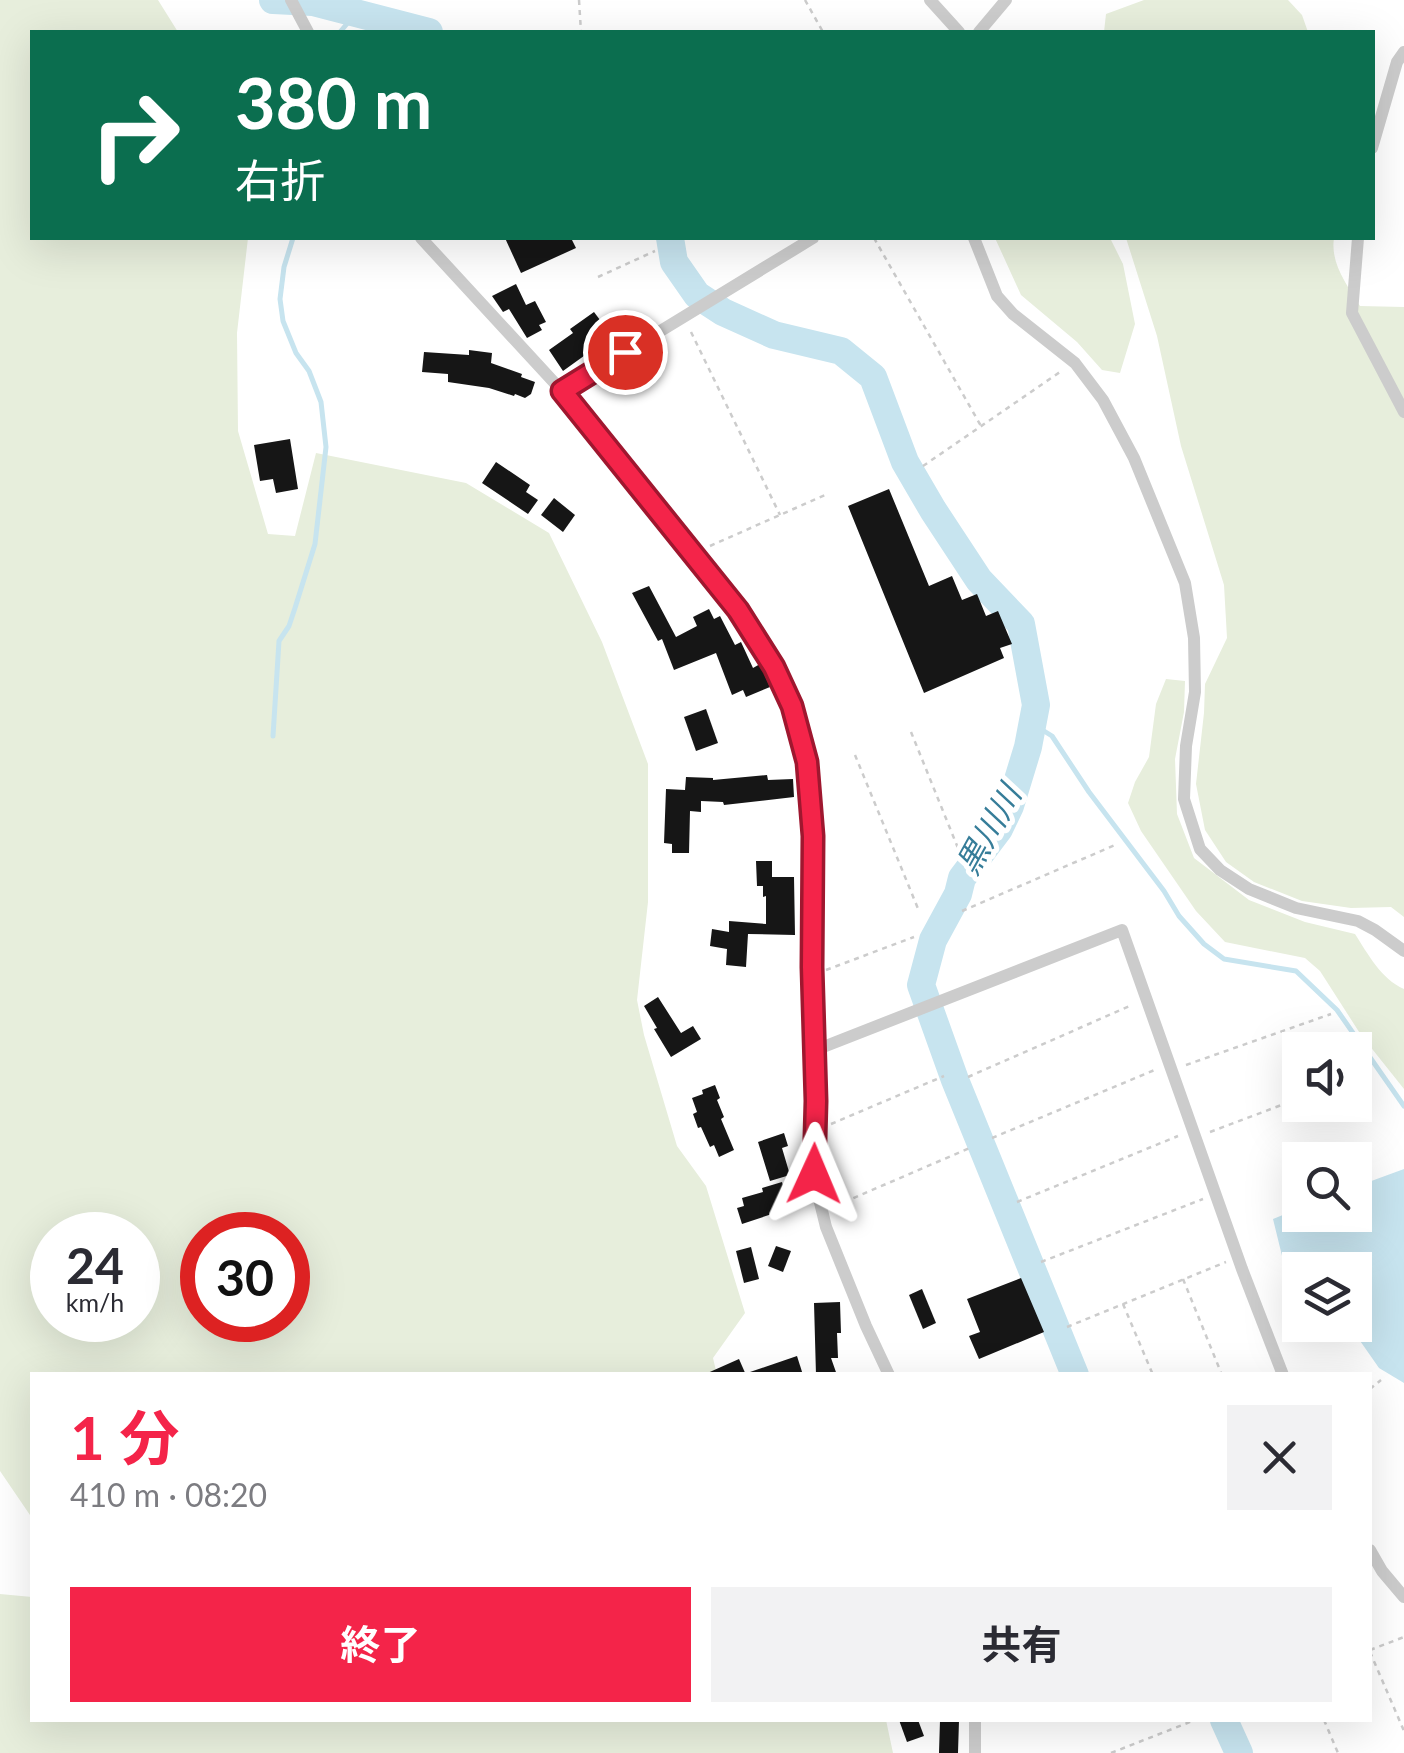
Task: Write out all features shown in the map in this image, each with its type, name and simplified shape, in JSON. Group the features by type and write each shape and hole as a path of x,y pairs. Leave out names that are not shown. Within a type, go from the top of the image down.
{"street":[{"path":"291,0 307,30"},
{"path":"930,0 957,30"},
{"path":"981,30 1006,0"},
{"path":"1375,137 1396,62 1404,52"},
{"path":"423,240 562,391 738,610 774,667 792,706 807,762 811,805 817,1196 832,1243 888,1372"},
{"path":"562,391 811,240"},
{"path":"975,240 997,296 1013,314 1075,363 1103,400 1134,458 1185,583 1194,638 1195,692 1186,746 1184,800 1200,848 1220,870 1249,889 1296,908 1358,921 1404,951"},
{"path":"1358,240 1352,313 1404,412"},
{"path":"814,1051 1122,930 1281,1372"},
{"path":"1372,1554 1404,1597"},
{"path":"975,1753 976,1722"}],"path":[{"path":"579,0 581,30"},
{"path":"805,0 823,30"},
{"path":"875,240 981,426"},
{"path":"598,277 655,251"},
{"path":"688,324 780,515"},
{"path":"923,466 1060,372"},
{"path":"710,546 825,495"},
{"path":"911,732 962,858"},
{"path":"855,755 919,911"},
{"path":"962,911 1115,844"},
{"path":"826,970 914,937"},
{"path":"968,1077 1138,1002"},
{"path":"1180,1067 1332,1014"},
{"path":"992,1138 1160,1067"},
{"path":"830,1125 944,1076"},
{"path":"1204,1134 1282,1105"},
{"path":"1017,1202 1183,1134"},
{"path":"834,1207 972,1147"},
{"path":"1041,1262 1206,1198"},
{"path":"1067,1327 1228,1262"},
{"path":"1184,1280 1221,1372"},
{"path":"1123,1304 1152,1372"},
{"path":"1372,1387 1381,1380"},
{"path":"1372,1650 1404,1637"},
{"path":"1372,1656 1404,1731"},
{"path":"1112,1753 1191,1722"},
{"path":"1325,1722 1338,1753"}],"green space":[{"path":"0,0 158,0 177,30 30,30 30,240 248,240 237,333 238,431 268,534 295,536 316,453 466,483 549,533 602,642 648,764 648,902 637,1000 677,1146 706,1186 745,1313 713,1358 716,1372 30,1372 30,1515 0,1471"},
{"path":"1144,0 1288,0 1302,15 1307,30 1104,30 1106,14"},
{"path":"996,240 1111,240 1123,264 1135,324 1120,373 1102,370 1077,342 1021,295"},
{"path":"1127,240 1334,240 1337,265 1360,306 1404,307 1404,917 1391,907 1351,908 1302,901 1254,882 1226,862 1205,830 1196,784 1205,684 1227,638 1224,585 1181,446 1157,336"},
{"path":"1166,679 1185,681 1175,759 1177,814 1194,858 1249,900 1305,922 1355,934 1382,972 1404,989 1404,1089 1372,1049 1372,1032 1359,1032 1320,971 1305,958 1225,942 1196,911 1141,831 1128,803 1149,757 1156,704"},
{"path":"0,1594 30,1597 30,1722 886,1722 893,1753 0,1753"}],"water":[{"path":"1404,1169 1404,1383 1379,1368 1361,1342 1372,1342 1372,1252 1282,1252 1282,1256 1273,1219 1282,1215 1282,1232 1372,1232 1372,1181"}],"building":[{"path":"506,240 572,240 576,248 521,273"},
{"path":"516,284 526,305 535,301 546,322 539,325 542,330 527,338 509,309 503,312 492,296"},
{"path":"594,312 618,344 593,360 588,353 563,371 549,350"},
{"path":"469,350 492,353 491,363 535,382 531,394 525,398 514,396 448,382 448,374 422,372 424,352 469,355"},
{"path":"290,439 298,489 276,493 273,479 260,481 254,445"},
{"path":"496,462 530,485 526,492 538,500 528,514 482,483"},
{"path":"889,489 929,586 952,576 962,600 977,594 986,616 998,611 1012,644 1000,648 1004,658 924,693 848,506"},
{"path":"554,498 575,515 563,532 541,515"},
{"path":"649,586 676,637 697,626 693,617 709,609 714,619 720,616 735,645 741,642 753,668 760,664 770,687 746,697 743,690 732,695 716,653 674,670 662,639 658,641 632,593"},
{"path":"706,709 718,743 696,751 684,717"},
{"path":"767,775 768,780 793,779 794,797 724,805 701,801 701,812 690,811 689,853 672,853 672,844 664,843 666,789 685,790 686,777 713,780"},
{"path":"756,861 772,861 772,877 794,877 795,935 748,934 746,967 726,965 727,949 710,946 712,929 729,932 729,921 766,924 766,896 763,897 763,886 757,886"},
{"path":"658,997 681,1033 693,1026 701,1039 671,1057 644,1006"},
{"path":"715,1085 724,1117 721,1119 734,1150 719,1157 701,1127 698,1128 692,1098"},
{"path":"784,1133 788,1146 782,1148 790,1175 770,1181 758,1142"},
{"path":"782,1182 789,1205 742,1224 737,1208 744,1206 742,1198"},
{"path":"776,1246 791,1251 783,1272 768,1266"},
{"path":"751,1247 759,1279 744,1283 736,1251"},
{"path":"1021,1278 1044,1332 979,1359 969,1336 980,1332 967,1299"},
{"path":"922,1289 936,1323 923,1329 909,1295"},
{"path":"840,1302 838,1358 831,1358 836,1372 816,1372 814,1303"},
{"path":"797,1356 802,1372 750,1372"},
{"path":"739,1359 745,1372 710,1372"},
{"path":"900,1722 919,1722 924,1736 907,1742"},
{"path":"940,1722 959,1722 958,1753 939,1753"}],"waterway":[{"name":"黒川川","path":"273,0 313,2 421,30"},
{"path":"342,30 357,12"},
{"path":"273,736 279,641 289,626 315,544 326,447 321,402 283,321 280,299 292,240"},
{"name":"黒川川","path":"670,240 674,262 697,295 723,312 774,335 841,351 873,377 905,462 933,510 979,580 1021,624 1036,705 1028,747 1010,806 999,829 962,878 958,894 933,940 921,985 955,1080 1074,1372"},
{"path":"1033,726 1052,736 1179,916 1204,944 1224,959 1296,971 1337,1010 1404,1106"},
{"name":"黒川川","path":"1225,1722 1239,1753"}],"route":[{"path":"625,352 562,391 738,610 774,667 792,706 807,762 813,836 814,1174"}]}
